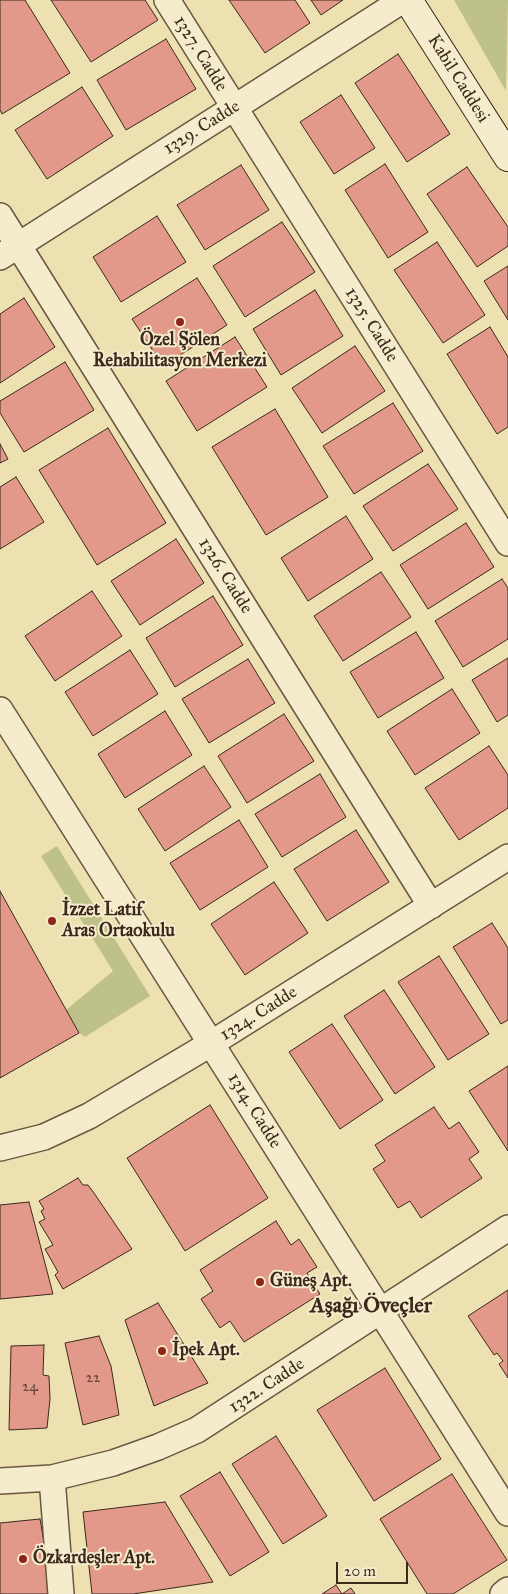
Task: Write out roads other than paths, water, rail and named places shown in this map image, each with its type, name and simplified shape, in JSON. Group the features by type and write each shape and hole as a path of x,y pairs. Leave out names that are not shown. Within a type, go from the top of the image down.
{"main road":[{"name":"Kabil Caddesi","path":"408,0 508,157"}],"street":[{"name":"1327. Cadde","path":"167,0 234,108"},
{"name":"1329. Cadde","path":"9,251 404,0"},
{"name":"1325. Cadde","path":"234,108 508,543"},
{"name":"1326. Cadde","path":"0,216 9,251 431,906"},
{"name":"1314. Cadde","path":"0,710 508,1513"},
{"name":"1324. Cadde","path":"0,1148 29,1142 75,1123 212,1044 508,857"},
{"name":"1322. Cadde","path":"0,1481 52,1478 138,1455 197,1430 508,1228"},
{"path":"52,1478 61,1594"},
{"path":"502,1594 508,1590"}],"place":[{"name":"Özel Şölen Rehabilitasyon Merkezi","path":"180,322"},
{"name":"İzzet Latif Aras Ortaokulu","path":"52,921"},
{"name":"Güneş Apt.","path":"260,1282"},
{"name":"İpek Apt.","path":"162,1351"},
{"name":"Özkardeşler Apt.","path":"23,1559"}],"district":[{"name":"Aşağı Öveçler","path":"371,1307"}]}
